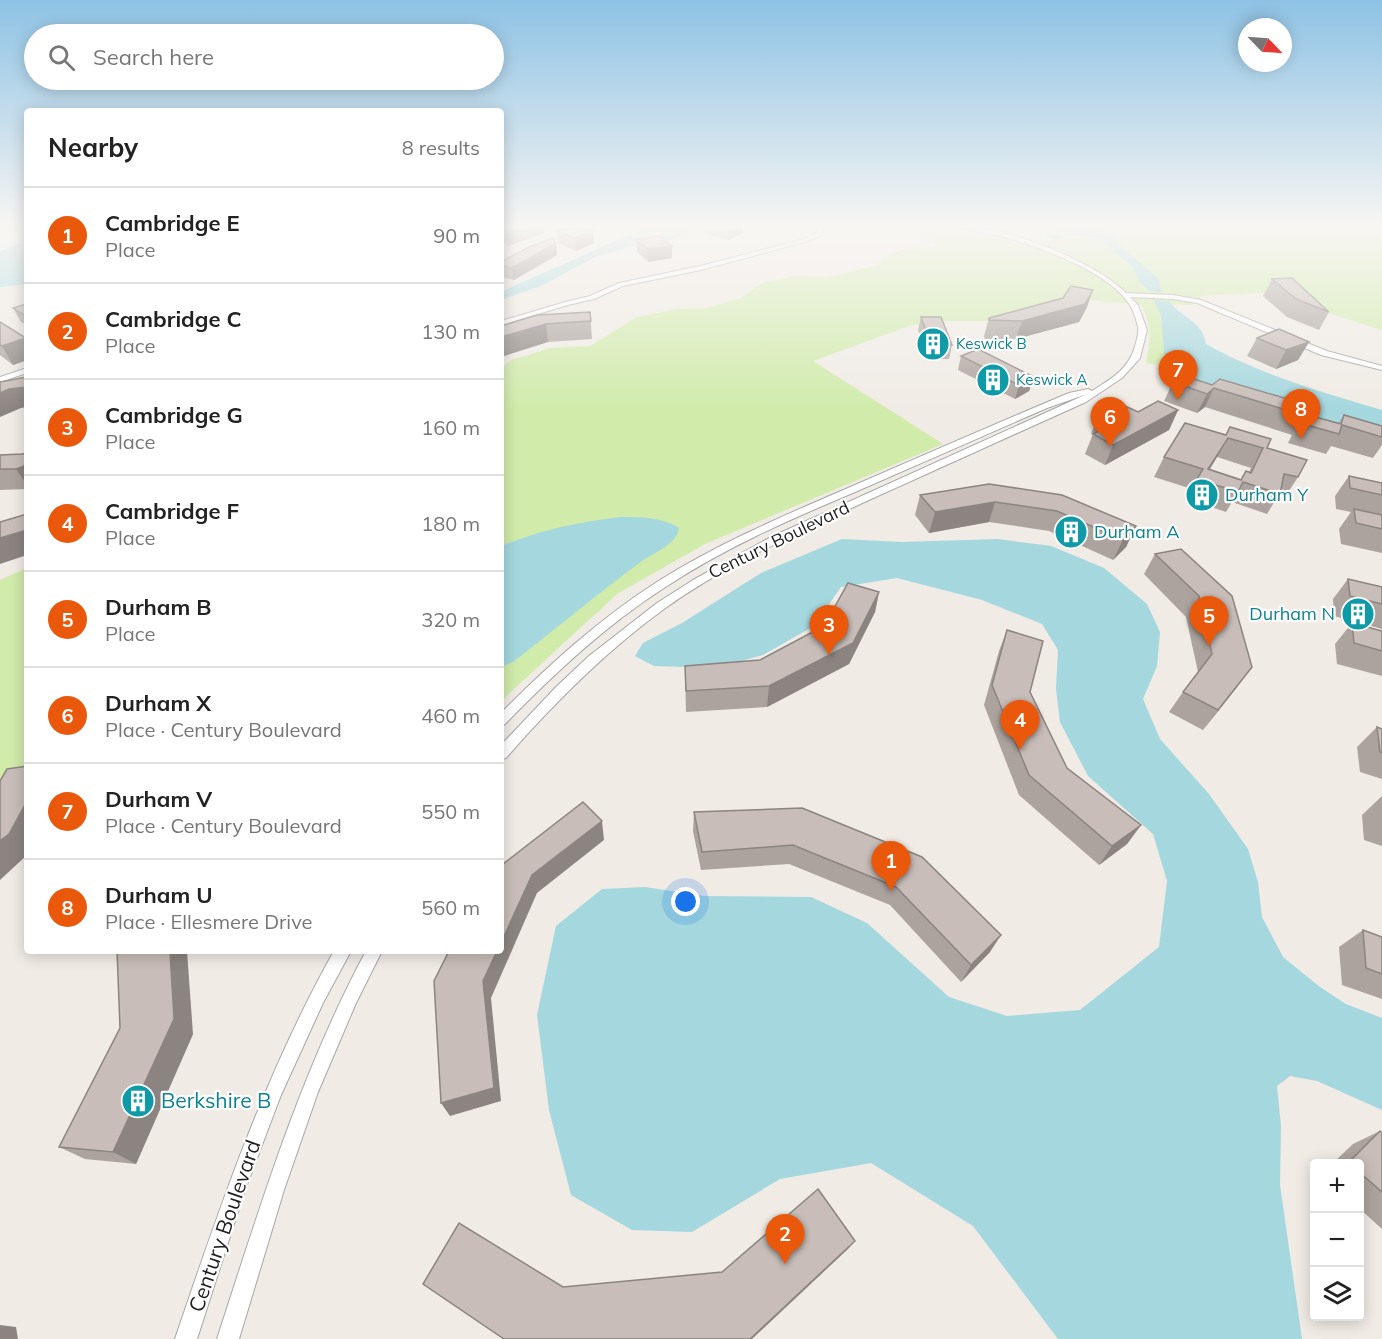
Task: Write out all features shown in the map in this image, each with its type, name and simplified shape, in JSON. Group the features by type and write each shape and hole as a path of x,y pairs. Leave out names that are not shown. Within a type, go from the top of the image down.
{"street":[{"path":"504,322 592,298 614,287"},
{"name":"Century Boulevard","path":"504,751 539,711 586,664 626,630 684,589 733,559 1083,400 1125,372 1135,361 1142,345 1141,321 1126,295 1115,287"},
{"path":"1126,295 1173,297 1199,301 1324,353 1382,368"},
{"path":"0,380 24,371"},
{"name":"Century Boulevard","path":"504,718 569,655 611,620 659,585 719,549 975,435 1072,395 1098,388"},
{"name":"Century Boulevard","path":"186,1339 232,1198 277,1082 309,1013 341,954"},
{"name":"Century Boulevard","path":"228,1339 288,1151 323,1054 348,998 372,954"}],"green space":[{"path":"756,287 1382,287 1382,330 1325,312 1298,291 1203,296 1192,305 1156,304 1161,316 1167,367 1146,363 1150,333 1141,305 1066,298 996,321 935,321 909,326 813,361 943,444 705,544 617,594 504,698 504,366 511,360 551,348 590,346 637,317 677,309 706,308 739,299"},
{"path":"24,569 24,788 0,823 0,580"}],"water":[{"path":"511,287 537,287 504,299 504,291"},
{"path":"1145,287 1160,287 1161,292 1149,291"},
{"path":"1154,300 1169,301 1196,325 1204,336 1206,344 1227,355 1292,382 1382,410 1382,440 1181,377 1165,365 1161,316"},
{"path":"621,517 644,518 672,524 679,528 669,544 642,561 513,662 504,666 504,545 531,535 590,521"},
{"path":"842,539 902,542 998,539 1051,546 1104,568 1147,604 1160,632 1157,666 1143,699 1160,739 1209,794 1248,849 1258,882 1262,917 1283,957 1320,987 1346,1004 1382,1018 1382,1110 1317,1081 1290,1076 1277,1086 1281,1126 1280,1185 1302,1339 1058,1339 973,1226 871,1163 780,1179 692,1232 632,1230 571,1195 549,1110 537,1015 556,926 602,889 645,887 704,896 811,897 867,923 949,997 1007,1016 1080,1010 1159,947 1167,881 1153,834 1088,776 1060,722 1056,689 1058,650 1042,624 982,600 897,578 841,587 814,626 763,655 716,668 654,666 635,656 643,643 682,623 761,573"}],"building":[{"path":"1070,287 1093,290 1085,304 1022,321 989,320 989,318 1063,298"},
{"path":"1282,287 1302,287 1329,312 1296,299"},
{"path":"24,305 24,315 13,308"},
{"path":"590,312 591,321 546,324 504,336 504,325 537,315"},
{"path":"921,317 941,317 952,345 931,345"},
{"path":"0,322 24,337 24,339 0,345"},
{"path":"1279,329 1309,342 1286,350 1257,338"},
{"path":"978,349 1034,377 1019,385 961,356"},
{"path":"1182,375 1212,385 1220,379 1311,406 1308,415 1341,424 1344,415 1382,426 1382,437 1342,425 1339,434 1300,423 1303,415 1214,388 1207,394 1173,382"},
{"path":"24,378 24,387 9,389 0,393 0,382"},
{"path":"1158,401 1178,410 1113,445 1093,434 1116,422 1099,414 1121,404 1138,412"},
{"path":"1185,423 1226,435 1230,427 1271,439 1267,448 1307,460 1298,477 1284,474 1280,494 1243,482 1238,492 1197,479 1203,469 1164,457","holes":["1228,438 1263,448 1251,473 1246,471 1241,480 1208,469"]},
{"path":"24,454 24,466 16,469 0,469 0,455"},
{"path":"1349,476 1382,483 1382,495 1350,488"},
{"path":"989,484 1062,495 1136,526 1123,540 1057,511 995,502 935,512 920,495"},
{"path":"1354,509 1382,515 1382,529 1356,523"},
{"path":"24,515 24,531 0,538 0,522"},
{"path":"1181,549 1232,596 1252,667 1218,710 1183,692 1212,654 1199,596 1155,554"},
{"path":"1348,579 1382,587 1382,604 1350,596"},
{"path":"848,583 879,592 853,643 769,686 686,691 685,666 760,660 824,626"},
{"path":"1352,623 1382,631 1382,651 1354,643"},
{"path":"1007,630 1043,641 1030,692 1067,768 1141,825 1112,846 1029,775 992,685"},
{"path":"1377,727 1382,729 1382,753 1380,752"},
{"path":"24,766 24,806 9,834 0,841 0,781 7,769"},
{"path":"583,802 602,821 532,875 504,936 504,863"},
{"path":"802,808 922,857 1001,935 971,965 896,887 793,845 702,852 694,812"},
{"path":"1363,930 1382,937 1382,974 1366,968"},
{"path":"117,954 170,954 174,1019 113,1152 59,1147 120,1028"},
{"path":"448,954 496,954 483,981 494,1088 441,1103 434,981"},
{"path":"1380,1131 1382,1133 1382,1192 1364,1176 1364,1159 1352,1159"},
{"path":"818,1189 855,1241 750,1339 504,1339 423,1284 459,1223 563,1287 722,1272"}],"place":[{"name":"Keswick B","path":"933,344"},
{"name":"Keswick A","path":"993,380"},
{"name":"Durham V","path":"1178,400"},
{"name":"Durham U","path":"1301,439"},
{"name":"Durham X","path":"1110,447"},
{"name":"Durham Y","path":"1202,495"},
{"name":"Durham A","path":"1071,532"},
{"name":"Durham N","path":"1358,614"},
{"name":"Durham B","path":"1209,646"},
{"name":"Cambridge G","path":"829,655"},
{"name":"Cambridge F","path":"1020,750"},
{"name":"Cambridge E","path":"891,891"},
{"name":"Berkshire B","path":"138,1101"},
{"name":"Cambridge C","path":"785,1264"}]}
